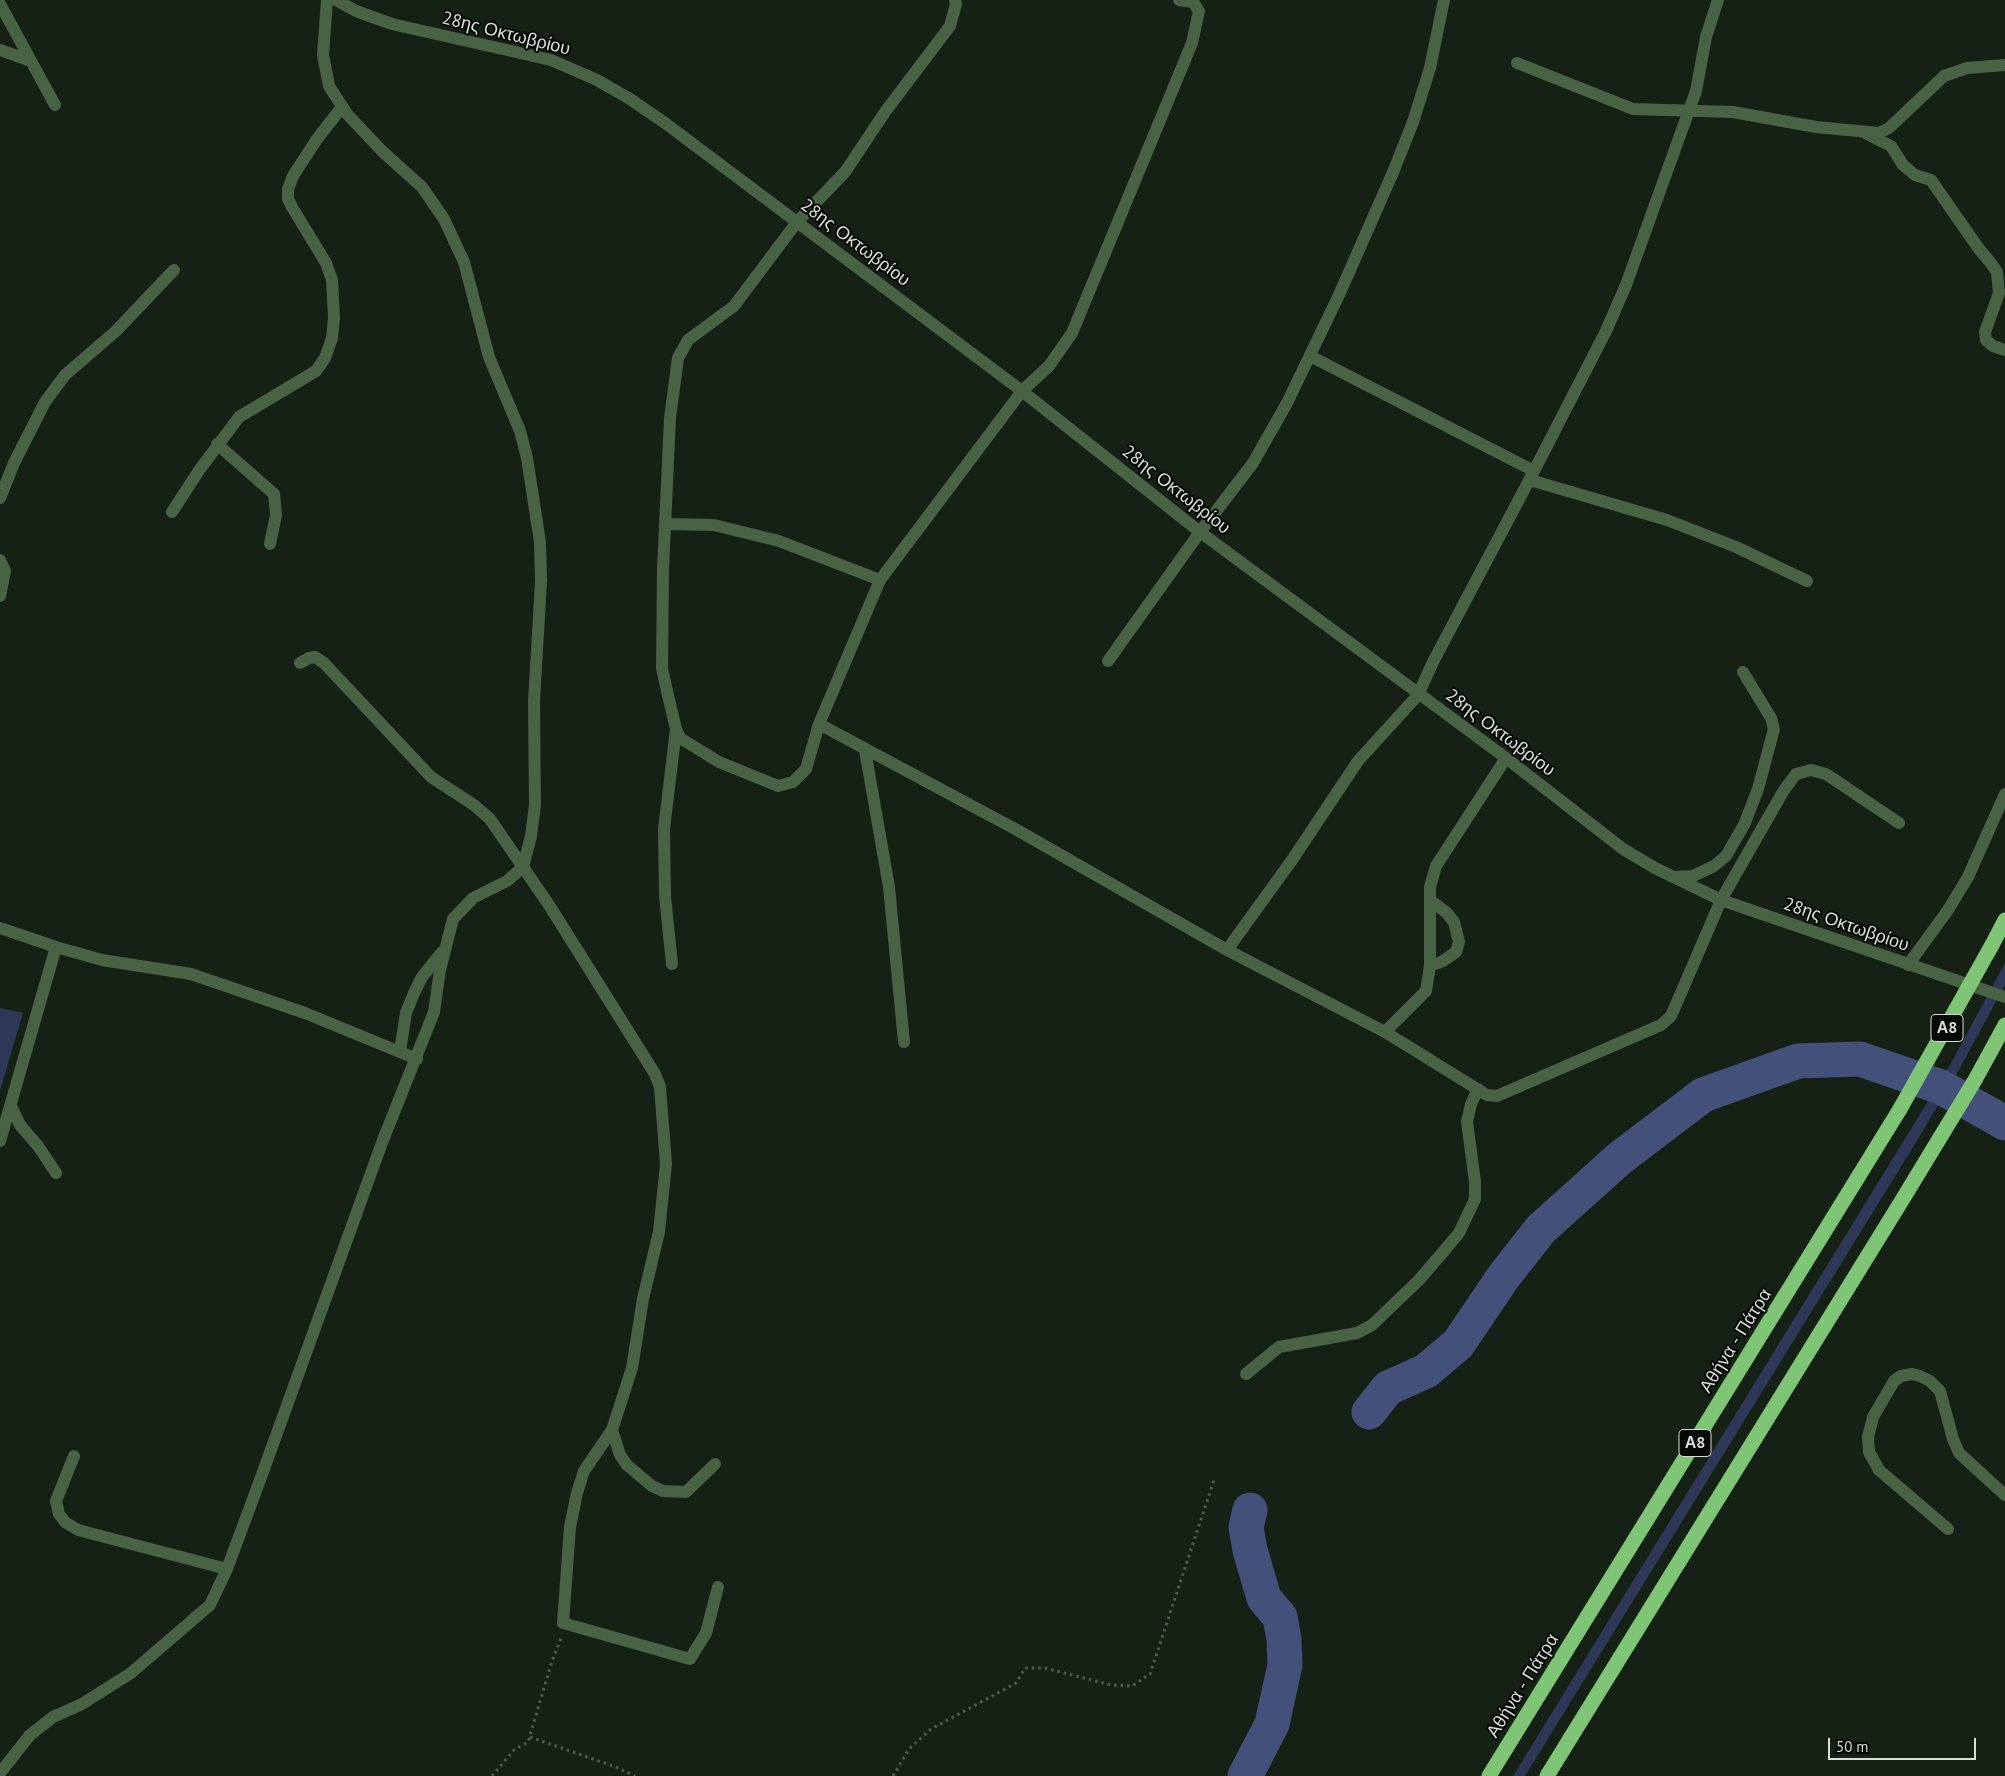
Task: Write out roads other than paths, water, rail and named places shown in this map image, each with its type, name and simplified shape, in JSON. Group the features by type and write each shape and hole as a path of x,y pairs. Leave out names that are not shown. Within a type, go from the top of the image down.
{"highway":[{"name":"Αθήνα - Πάτρα","path":"1489,1776 1900,1109 2005,920"},
{"path":"1547,1776 1943,1133 2005,1025"}],"street":[{"path":"0,1773 30,1734 53,1717 82,1704 107,1689 192,1623 210,1605 227,1569 318,1326 335,1270 355,1222 383,1140 434,1012 453,919 473,898 507,881 524,867 535,805 534,701 541,581 540,542 527,458 520,431 489,357 464,262 444,219 422,187 382,152 342,107 329,86 323,55 327,0"},
{"name":"28ης Οκτωβρίου","path":"336,0 356,11 392,24 551,60 589,76 665,123 1022,391 1200,532 1307,609 1418,695 1506,758 1623,849 1672,877 1721,900 2005,997"},
{"path":"954,0 956,4 950,26 885,112 844,172 797,222 734,306 688,340 678,358 670,418 662,668 676,729 680,738 703,753 778,786 793,782 806,769 819,724 880,580 1022,391 1049,366 1072,333 1192,44 1199,11 1193,2 1179,0"},
{"path":"1108,661 1200,532 1253,463 1310,356 1368,232 1413,122 1430,68 1444,0"},
{"path":"1227,950 1292,860 1358,761 1418,695 1433,662 1532,476 1613,316 1696,92 1706,37 1718,0"},
{"path":"0,4 55,105"},
{"path":"0,50 31,61"},
{"path":"1516,63 1633,109 1732,112 1865,133 1879,133 1889,128 1944,76 1966,68 2005,64"},
{"path":"172,512 218,444 239,417 316,371 325,358 332,338 334,318 332,280 326,262 288,199 288,189 298,168 342,107"},
{"path":"1865,133 1891,146 1903,165 1916,175 1931,180 1990,262 1996,272 1999,293 1985,332 1986,340 1993,346 2005,350"},
{"path":"0,498 14,463 45,402 65,374 116,331 174,270"},
{"path":"1310,356 1532,476 1667,520 1736,548 1807,581"},
{"path":"218,444 274,494 276,514 270,544"},
{"path":"666,524 714,525 779,541 880,580"},
{"path":"0,560 5,571 0,596"},
{"path":"300,663 314,657 337,675 431,777 474,805 490,819 524,867 655,1074 660,1087 666,1164 664,1198 658,1232 643,1299 632,1368 612,1430 584,1471 577,1493 570,1527 562,1623 690,1659 706,1633 718,1587"},
{"path":"1672,877 1694,876 1714,866 1726,856 1744,825 1758,788 1774,729 1771,718 1743,672"},
{"path":"819,724 1018,830 1227,950 1385,1032 1488,1095 1497,1096 1661,1025 1671,1016 1677,1006 1721,900 1784,790 1796,774 1811,770 1826,774 1899,823"},
{"path":"672,964 665,896 664,829 676,729"},
{"path":"865,750 889,887 904,1042"},
{"path":"1385,1032 1426,991 1430,966 1430,887 1436,866 1506,758"},
{"path":"1908,965 1948,910 1968,877 2005,794"},
{"path":"1430,900 1447,913 1454,922 1459,942 1456,952 1443,961 1430,966"},
{"path":"0,928 102,960 191,974 305,1013 417,1058"},
{"path":"0,1141 56,947"},
{"path":"400,1052 406,1013 414,992 422,977 446,948"},
{"path":"1246,1374 1279,1347 1356,1333 1372,1326 1419,1280 1449,1246 1462,1227 1475,1198 1475,1182 1467,1122 1471,1104 1478,1089"},
{"path":"11,1106 20,1125 38,1146 56,1173"},
{"path":"1948,1528 1879,1470 1869,1452 1868,1437 1873,1417 1894,1381 1901,1376 1912,1374 1920,1376 1930,1381 1940,1391 1946,1406 1953,1439 1959,1452 2005,1495"},
{"path":"612,1430 620,1456 627,1465 652,1486 663,1491 686,1492 715,1464"},
{"path":"74,1456 56,1501 59,1514 65,1522 78,1530 227,1569"}],"waterway":[{"path":"1369,1412 1388,1388 1426,1371 1458,1344 1504,1276 1541,1229 1620,1158 1703,1095 1798,1061 1860,1059 1941,1087 2005,1123"},
{"path":"1245,1776 1272,1724 1285,1665 1284,1639 1280,1617 1264,1598 1250,1550 1246,1527 1250,1510"}]}
